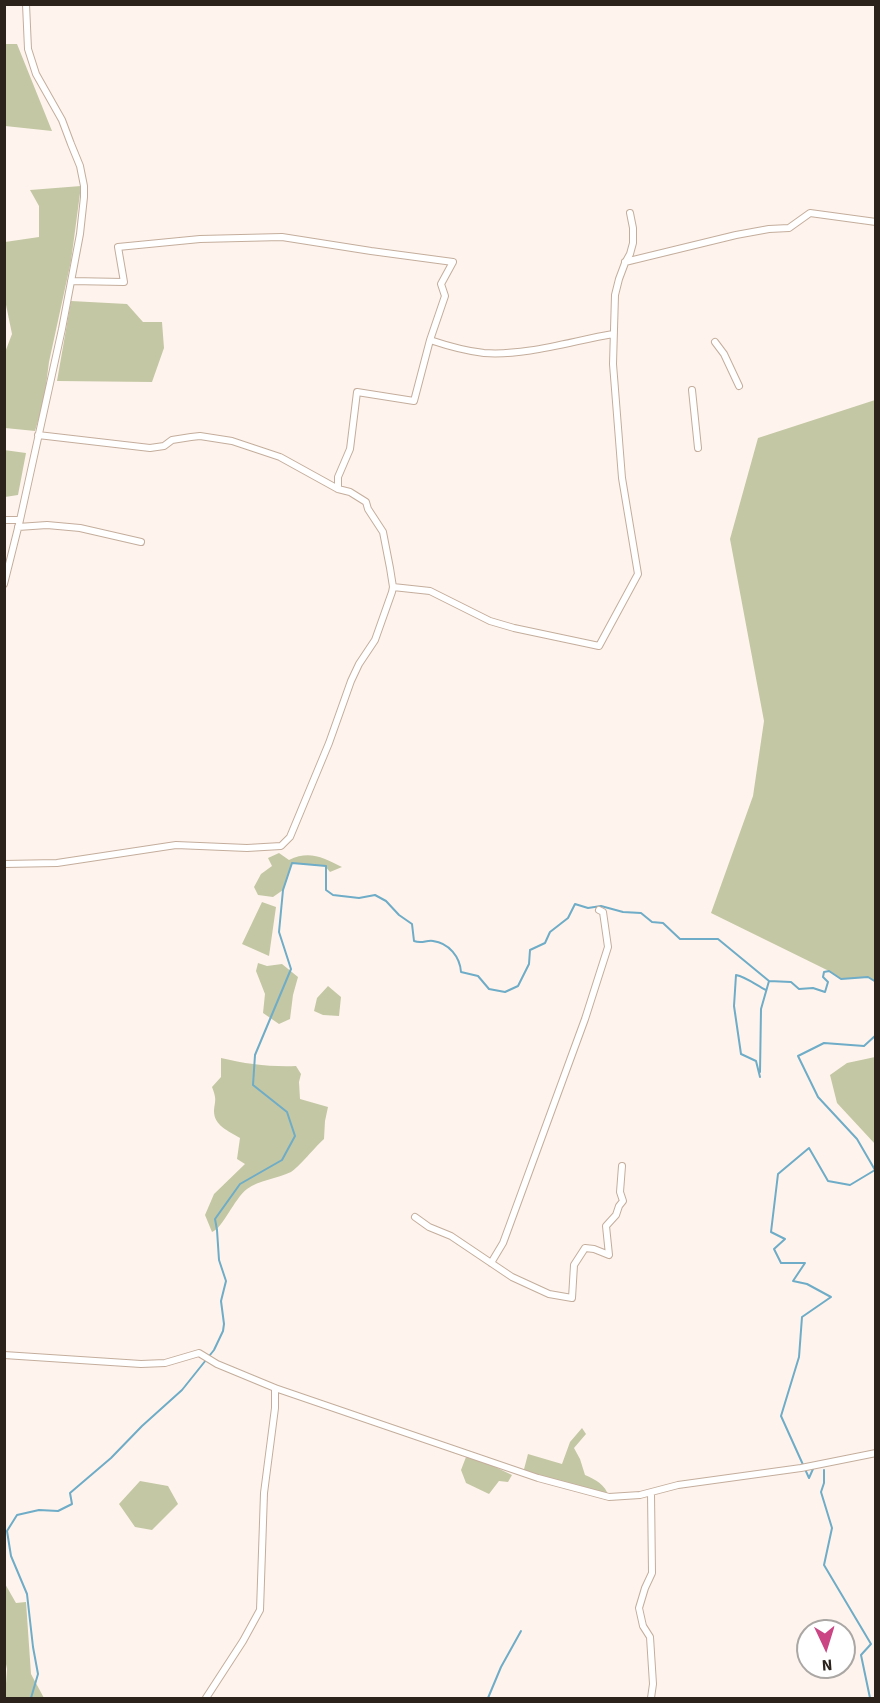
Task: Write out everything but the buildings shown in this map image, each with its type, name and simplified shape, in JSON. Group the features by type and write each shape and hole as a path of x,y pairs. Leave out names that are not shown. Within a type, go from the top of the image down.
{"street":[{"path":"4,584 71,281 80,234 84,186 80,166 62,120 36,74 28,49 26,4"},
{"path":"393,587 430,591 490,621 599,646 639,574 622,478 613,334 615,295 633,243 630,213"},
{"path":"625,262 736,235 789,228 810,213 876,222"},
{"path":"71,281 124,282 118,246 200,240 282,237 453,262 441,284 445,296 430,340 414,401 357,392 350,449 338,477 338,489"},
{"path":"430,340 460,350 496,353 527,351 613,334"},
{"path":"715,342 724,354 739,386"},
{"path":"692,390 698,448"},
{"path":"4,864 57,863 176,845 247,848 280,846 290,837 329,743 351,681 380,630 393,587 383,532 366,502 280,457 232,441 200,436 179,439 164,446 150,448 38,435"},
{"path":"4,520 80,528 141,542"},
{"path":"491,1263 503,1243 585,1019 608,947 603,912 599,910"},
{"path":"415,1217 429,1227 451,1236 512,1277 549,1294 572,1298 574,1265 585,1248 609,1255 606,1226 616,1215 623,1202 620,1192 622,1166"},
{"path":"4,1355 141,1364 165,1363 199,1353 217,1364 275,1388 538,1478 609,1497 651,1493 678,1485 801,1468 876,1452"},
{"path":"206,1698 260,1610 264,1493 275,1408 275,1388"},
{"path":"651,1493 652,1573 639,1608 643,1626 650,1637 653,1684 651,1698"}],"green space":[{"path":"4,44 17,44 52,131 5,126"},
{"path":"81,186 71,261 49,362 44,401 35,431 5,428 4,355 12,334 5,300 5,242 39,237 39,206 30,190"},
{"path":"71,301 127,304 143,322 162,322 164,348 152,382 57,381"},
{"path":"876,400 875,982 868,977 841,979 711,913 753,796 764,721 730,539 758,438"},
{"path":"4,450 26,453 18,495 5,497"},
{"path":"279,853 289,860 303,856 316,856 342,867 330,872 325,866 292,863 283,890 273,897 258,895 254,887 261,874 272,866 268,858"},
{"path":"262,902 276,907 269,956 242,944"},
{"path":"258,963 267,966 282,964 298,977 290,1019 279,1024 263,1013 265,994 256,971"},
{"path":"328,986 341,997 339,1016 323,1015 314,1011 317,998"},
{"path":"876,1057 875,1144 837,1103 830,1075 847,1063"},
{"path":"221,1058 258,1065 296,1066 301,1074 300,1099 328,1107 324,1139 291,1172 247,1189 212,1232 205,1215 214,1194 245,1164 237,1159 240,1138 223,1128 215,1116 215,1097 212,1087 221,1077"},
{"path":"582,1428 586,1434 574,1448 585,1475 603,1486 609,1497 523,1473 528,1454 562,1464 570,1442"},
{"path":"466,1457 487,1463 512,1475 508,1482 499,1481 489,1494 466,1483 461,1470"},
{"path":"140,1481 168,1486 178,1504 152,1530 135,1527 119,1504"},
{"path":"4,1582 16,1603 26,1602 31,1674 44,1698 5,1698 7,1669 4,1654"}],"waterway":[{"path":"31,1698 38,1674 27,1594 11,1556 7,1531 17,1515 39,1510 58,1511 72,1504 70,1493 111,1458 182,1390 214,1350 223,1331 221,1301 226,1281 219,1260 215,1219 240,1184 282,1160 295,1136 287,1112 253,1085 255,1055 291,969 279,932 283,890 292,863 326,866 326,890 333,895 359,898 375,895 386,901 399,915 412,924 414,941 439,942 449,948 456,956 461,972 478,976 489,989 505,992 518,986 529,964 530,950 545,943 550,932 568,918 575,904 588,908 601,906 623,912 641,913 652,922 663,923 680,939 718,939 769,981 791,982 799,989 813,988 825,992 828,982 823,977 824,972 829,971 841,979 868,977 876,982"},
{"path":"760,1077 756,1061 741,1054 734,1006 736,975 766,990"},
{"path":"760,1072 761,1009 769,981"},
{"path":"813,1469 809,1478 781,1416 799,1357 802,1317 831,1297 807,1284 793,1281 805,1263 781,1263 774,1249 785,1239 771,1232 778,1174 809,1148 828,1181 850,1185 875,1170 857,1139 818,1097 798,1056 824,1043 864,1046 876,1035"},
{"path":"824,1470 821,1492 832,1528 824,1565 871,1644 861,1655 870,1698"},
{"path":"488,1698 501,1667 521,1631"}]}
